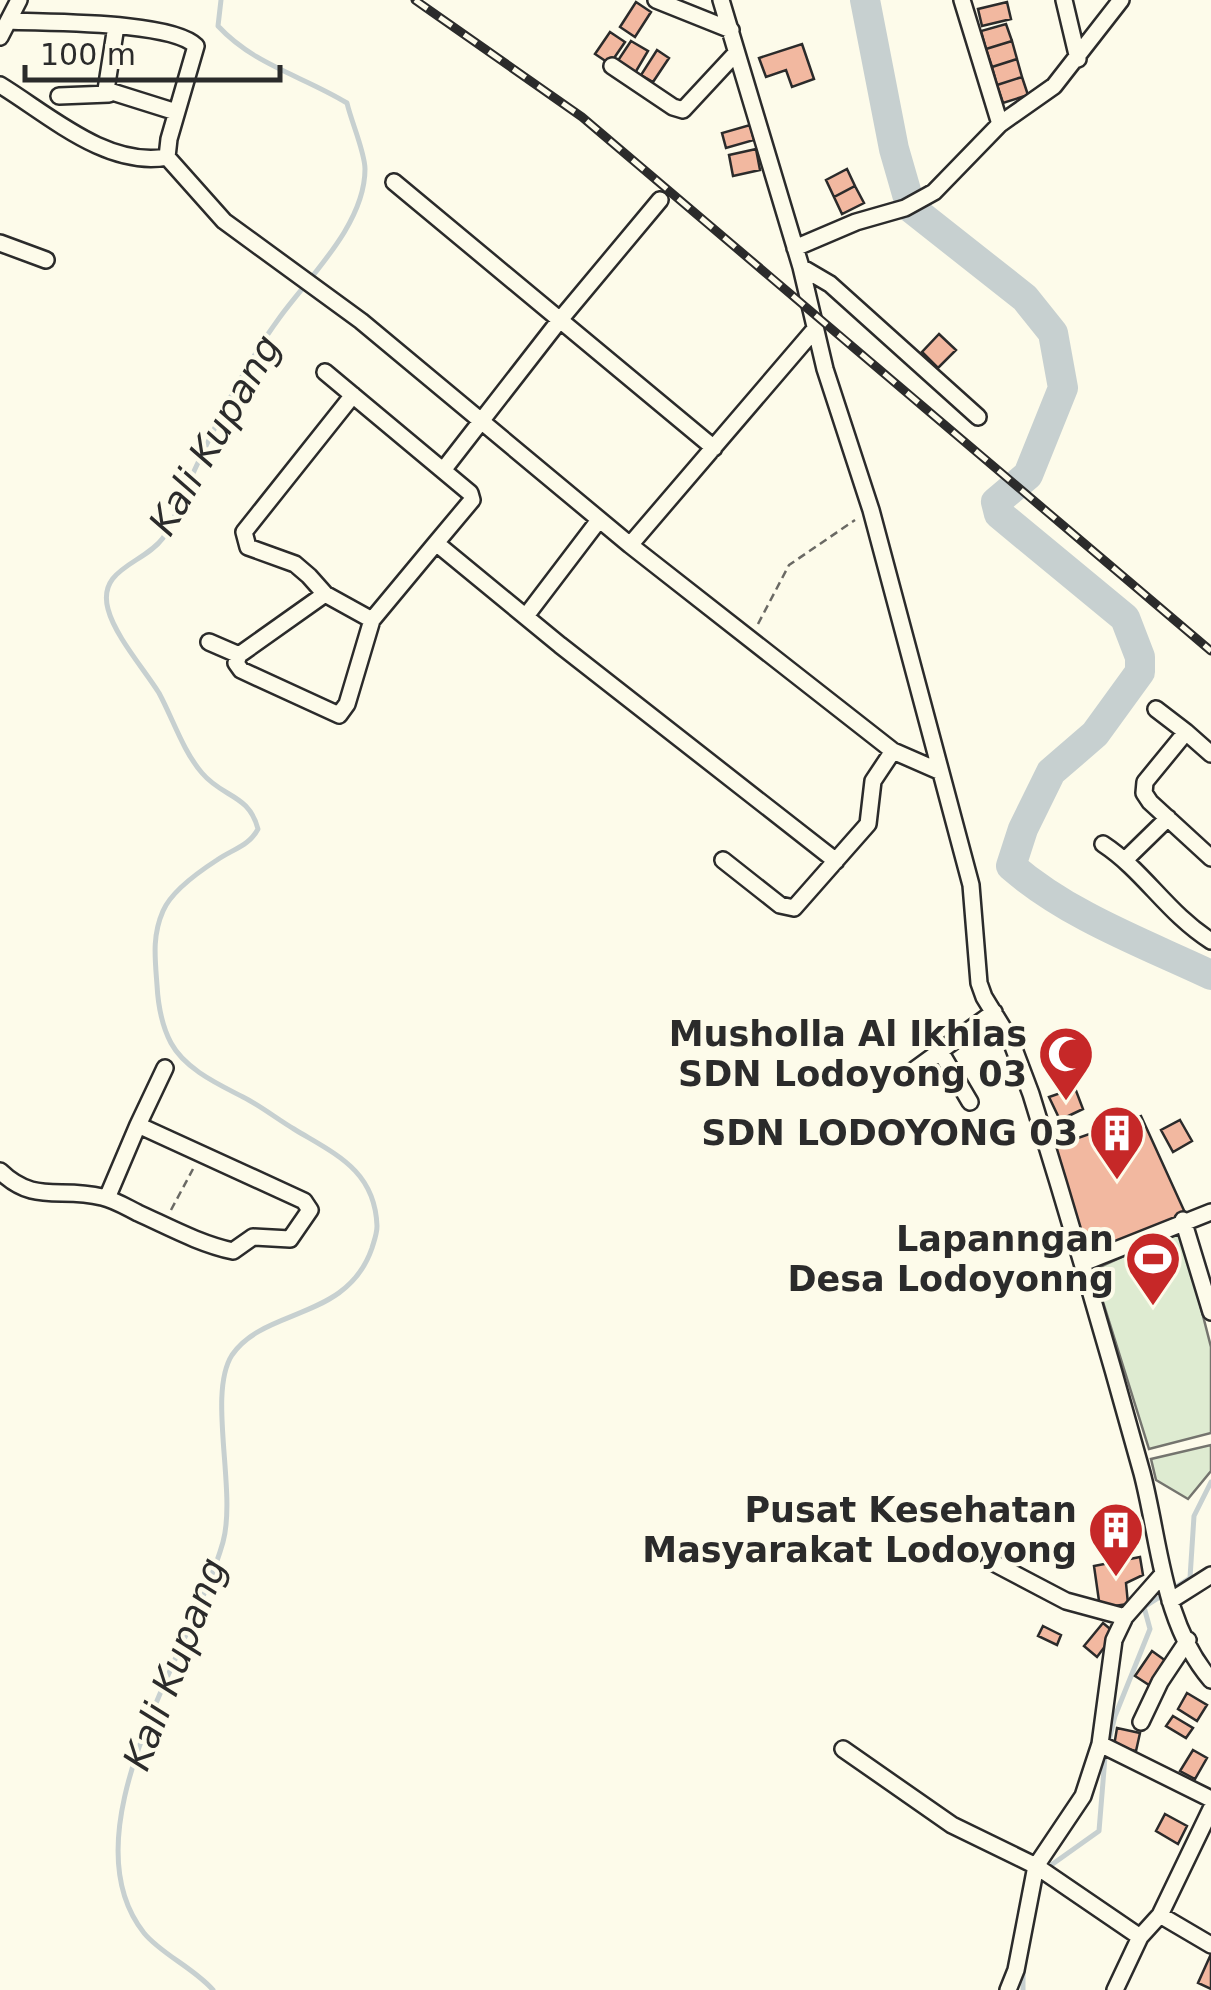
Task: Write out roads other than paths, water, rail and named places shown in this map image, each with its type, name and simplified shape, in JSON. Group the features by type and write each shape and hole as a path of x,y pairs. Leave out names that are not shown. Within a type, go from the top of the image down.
{"street":[{"path":"0,37 19,0"},
{"path":"656,0 731,30"},
{"path":"722,0 801,267 825,369 871,510 970,885 979,983 1012,1041 1031,1094 1143,1479 1167,1589 1188,1640 1211,1680"},
{"path":"962,0 1000,124"},
{"path":"1064,0 1078,58"},
{"path":"795,248 844,226 906,208 934,192 1000,124 1054,86 1122,0"},
{"path":"9,21 116,26 180,35 196,46 167,156"},
{"path":"109,94 104,86 116,26"},
{"path":"612,66 673,108 683,110 736,53"},
{"path":"0,85 108,152 148,160 167,156"},
{"path":"59,96 109,94 176,112"},
{"path":"167,156 212,210 323,293 630,545 893,751 939,772"},
{"path":"394,182 714,448"},
{"path":"444,469 660,200"},
{"path":"0,243 46,260"},
{"path":"801,267 830,284 978,416"},
{"path":"630,545 815,329"},
{"path":"324,594 239,655 236,663 248,676 339,716 347,704 372,620 472,498 444,469 325,372"},
{"path":"353,395 244,532 248,547 294,564 324,594 372,620"},
{"path":"526,616 600,520"},
{"path":"436,542 836,861"},
{"path":"209,642 239,655"},
{"path":"1156,708 1211,754"},
{"path":"1186,732 1145,782 1144,792 1211,858"},
{"path":"723,860 780,905 794,908 868,824 874,780 893,751"},
{"path":"1125,860 1168,818"},
{"path":"1103,844 1125,860 1169,910 1211,941"},
{"path":"910,1073 994,1012"},
{"path":"940,1051 970,1102"},
{"path":"107,1198 165,1068"},
{"path":"0,1171 30,1192 75,1192 107,1198 233,1251 253,1237 290,1239 310,1210 304,1202 138,1124"},
{"path":"1083,1263 1211,1212"},
{"path":"1183,1220 1211,1312"},
{"path":"990,1561 1066,1601 1125,1617"},
{"path":"1008,1990 1016,1970 1036,1866 1083,1796 1100,1744 1109,1692 1110,1654 1125,1617 1167,1589 1211,1575"},
{"path":"1141,1722 1160,1682 1188,1640"},
{"path":"1100,1744 1211,1799"},
{"path":"843,1749 952,1825 1036,1866 1140,1936"},
{"path":"1116,1990 1140,1936 1160,1915 1211,1808"},
{"path":"1160,1915 1211,1945"}],"waterway":[{"name":"Kali Kupang","path":"213,1990 144,1933 123,1891 118,1844 126,1792 142,1738 223,1542 227,1497 222,1394 232,1355 264,1328 344,1289 360,1272 377,1226 369,1191 350,1166 256,1104 203,1075 185,1061 168,1036 159,1007 155,956 163,911 187,882 245,843 258,829 242,802 210,781 195,764 159,693 123,641 106,595 116,575 163,538 244,372 280,317 334,248 363,189 364,162 347,103 263,60 232,39 218,26 221,0"},
{"path":"865,0 894,149 911,208 1025,298 1053,333 1063,388 1028,475 996,502 999,514 1125,618 1140,657 1140,672 1095,734 1051,772 1023,829 1011,866 1082,914 1211,975"},
{"path":"1047,1868 1099,1831 1105,1757 1115,1716 1150,1629 1144,1607 1190,1578 1194,1516 1211,1482"},
{"path":"1023,1968 1023,1990"}],"railway":[{"path":"415,0 582,117 1211,651"}],"place":[{"name":"Musholla Al Ikhlas SDN Lodoyong 03","path":"1066,1103"},
{"name":"SDN LODOYONG 03","path":"1117,1182"},
{"name":"Lapanngan Desa Lodoyonng","path":"1153,1308"},
{"name":"Pusat Kesehatan Masyarakat Lodoyong","path":"1116,1579"}]}
